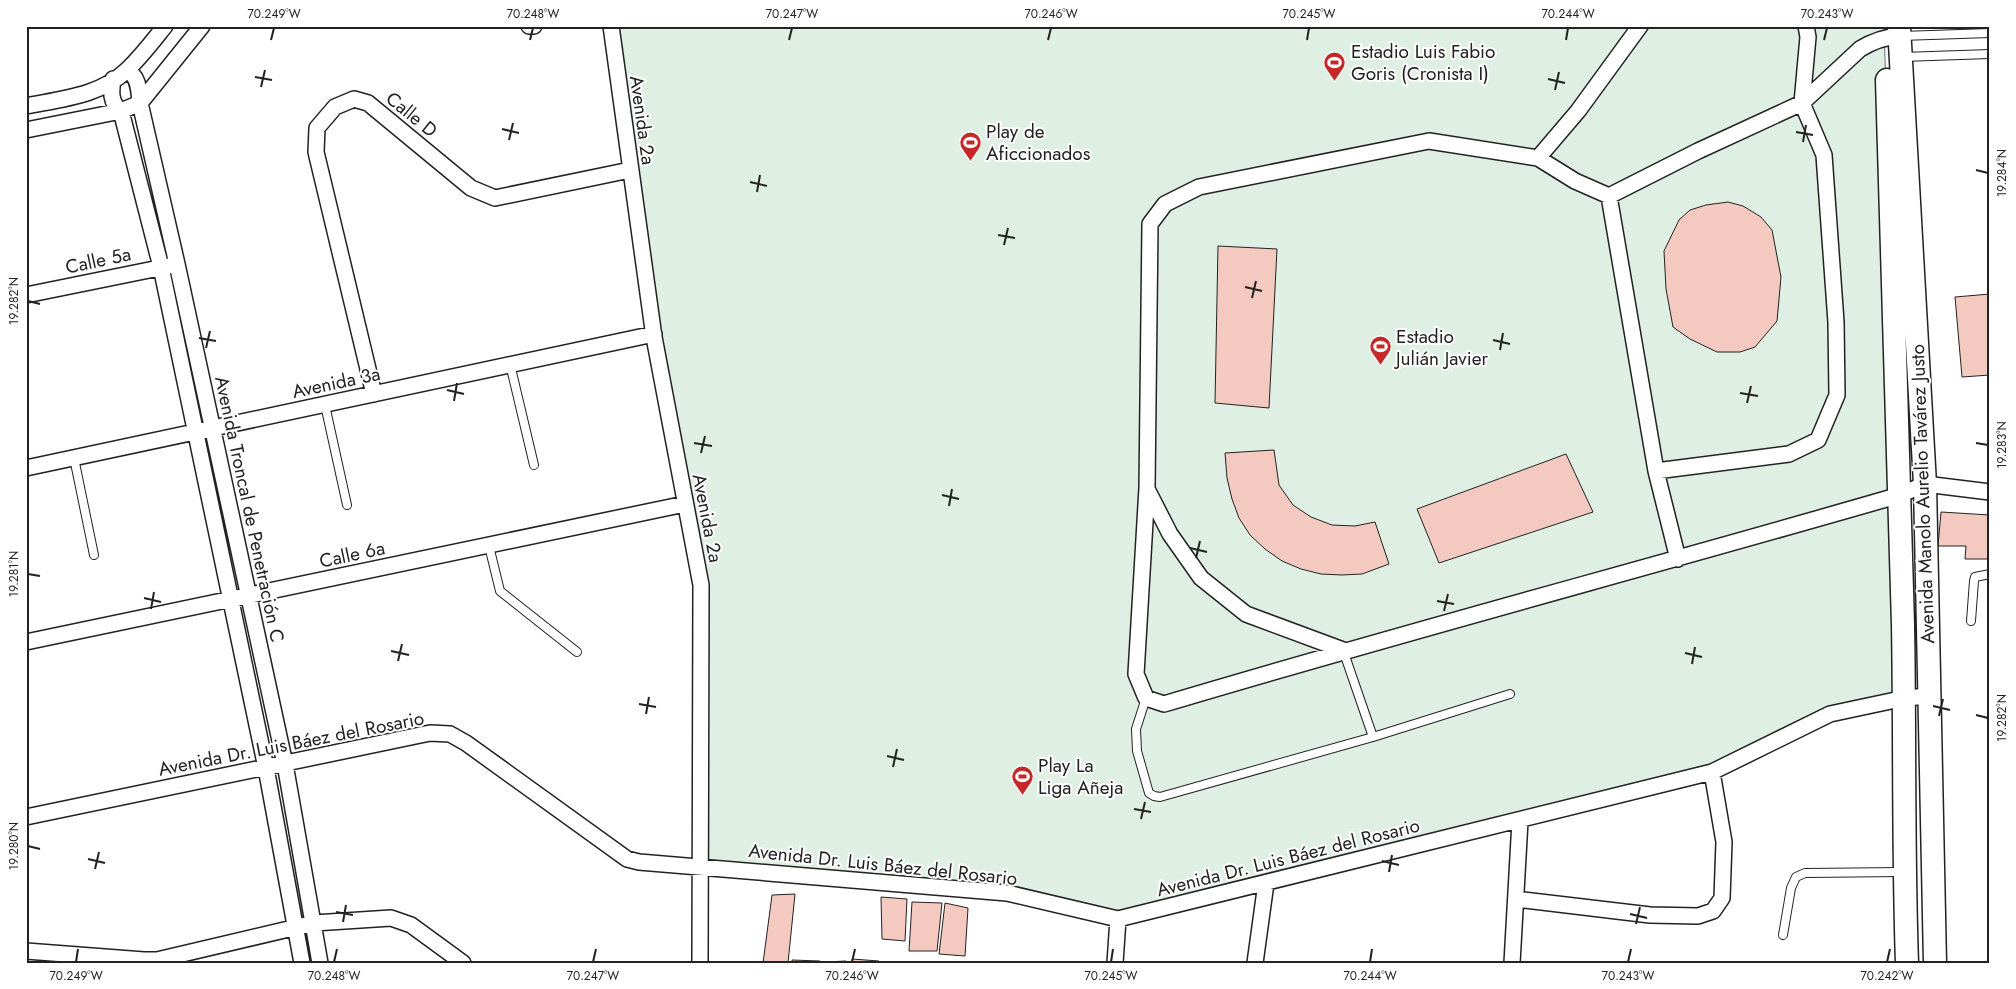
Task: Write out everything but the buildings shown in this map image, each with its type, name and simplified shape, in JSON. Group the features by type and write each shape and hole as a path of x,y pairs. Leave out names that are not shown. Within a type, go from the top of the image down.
{"main road":[{"name":"Avenida Manolo Aurelio Tavárez Justo","path":"1894,37 1925,484 1935,963"},
{"name":"Avenida Manolo Aurelio Tavárez Justo","path":"1894,37 1900,495 1905,698 1903,872 1907,963"}],"street":[{"path":"26,106 81,96 98,89 120,75 165,26"},
{"path":"26,130 121,111 140,103 202,26"},
{"path":"529,26 534,26"},
{"name":"Avenida 2a","path":"611,26 654,334 700,585 700,963"},
{"path":"1538,158 1578,111 1640,26"},
{"path":"1656,471 1789,454 1818,440 1837,395 1836,322 1824,155 1802,103 1808,37 1806,26"},
{"path":"1609,196 1698,151 1802,103 1860,49 1870,43 1894,37"},
{"name":"Avenida Troncal de Penetración C","path":"302,963 266,768 161,268 121,111 116,108 112,96 120,75 130,72 138,84 140,103 177,264 285,764 320,963"},
{"name":"Calle D","path":"374,394 316,152 317,128 334,107 354,99 368,103 471,188 495,198 630,170"},
{"path":"1609,196 1575,181 1538,158 1429,141 1199,187 1165,204 1150,224 1146,488 1136,674 1146,698 1164,704 1343,650 1678,559 1900,495 1925,484 1990,492"},
{"path":"1609,196 1656,471 1678,559"},
{"name":"Calle 5a","path":"26,295 177,264"},
{"name":"Avenida 3a","path":"26,468 654,334"},
{"path":"1146,488 1170,534 1201,578 1246,614 1343,650"},
{"name":"Calle 6a","path":"26,642 686,504"},
{"name":"Avenida Dr. Luis Báez del Rosario","path":"26,817 430,733 450,734 466,743 627,860 1007,893 1118,919 1712,772 1830,714 1905,698 1929,696"},
{"path":"1516,899 1650,915 1698,916 1713,911 1722,898 1724,842 1712,772"},
{"path":"1512,963 1520,821"},
{"path":"1255,963 1266,883"},
{"path":"26,951 157,960 314,923 390,918 411,925 463,963"},
{"path":"1115,963 1118,919"}],"lane":[{"path":"1894,37 1990,33"},
{"path":"1894,37 1990,54"},
{"path":"510,364 534,465"},
{"path":"325,405 347,505"},
{"path":"74,458 94,555"},
{"path":"489,546 500,591 577,652"},
{"path":"1972,621 1975,577 1990,574"},
{"path":"1343,650 1373,737"},
{"path":"1146,698 1136,729 1137,750 1149,793 1160,797 1373,737 1510,694"},
{"path":"1783,935 1791,888 1796,877 1805,873 1903,872"}],"green space":[{"path":"610,26 1884,26 1905,698 1830,714 1712,772 1118,919 1007,893 700,867 701,585"}],"place":[{"name":"Estadio Luis Fabio Goris (Cronista I)","path":"1335,81"},
{"name":"Play de Aficcionados","path":"970,161"},
{"name":"Estadio Julián Javier","path":"1380,366"},
{"name":"Play La Liga Añeja","path":"1022,795"}]}
